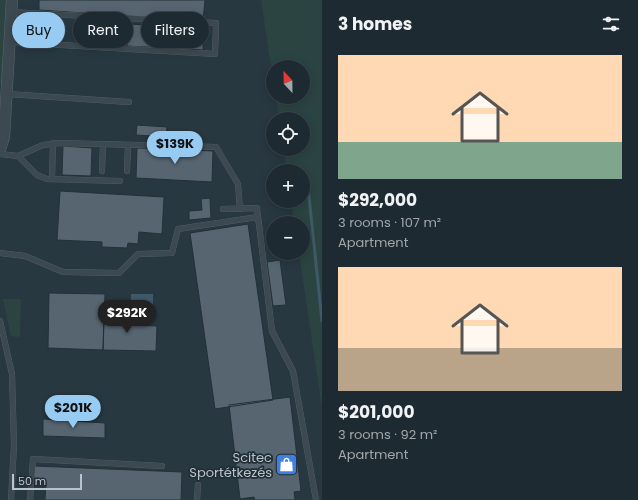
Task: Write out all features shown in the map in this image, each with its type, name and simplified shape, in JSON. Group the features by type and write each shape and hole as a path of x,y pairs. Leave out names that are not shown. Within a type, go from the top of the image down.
{"street":[{"path":"0,149 4,137 4,92 10,42 12,0"}],"lane":[{"path":"11,12 73,15"},
{"path":"118,48 215,54 216,23 133,19"},
{"path":"10,42 73,46"},
{"path":"4,92 129,102"},
{"path":"52,179 53,143"},
{"path":"0,154 18,156 53,143 216,147 238,184 240,209"},
{"path":"102,171 103,144"},
{"path":"127,171 128,145"},
{"path":"18,156 37,175 52,179 120,181"},
{"path":"223,209 257,208 272,331 293,371 316,500"},
{"path":"0,253 25,256 63,272 119,273 138,254 172,253 178,229 258,217"},
{"path":"0,321 9,354 12,380 14,445 12,500"},
{"path":"30,500 33,459 162,466"},
{"path":"197,500 198,485"}],"green space":[{"path":"0,0 8,0 1,84 0,84"},
{"path":"261,0 322,0 322,408 300,260 310,260 310,216 293,216 292,208 310,208 310,164 286,164 284,156 310,156 310,112 278,112 277,104 310,104 310,60 270,60"},
{"path":"3,299 21,299 20,337 11,336"}],"water":[{"path":"131,294 153,294 153,319 131,319"}],"building":[{"path":"39,0 205,0 204,12 141,12 141,17 133,16 133,12 73,12 39,10"},
{"path":"133,24 141,25 141,47 133,46"},
{"path":"165,48 203,48 203,50"},
{"path":"137,125 167,127 166,137 136,135"},
{"path":"63,146 92,148 91,176 62,175"},
{"path":"137,148 213,151 212,182 136,178"},
{"path":"60,191 164,197 162,234 139,232 138,244 128,243 127,248 102,247 102,242 57,240"},
{"path":"210,198 211,218 189,220 189,211 202,210 201,199"},
{"path":"248,224 273,400 215,409 190,233"},
{"path":"280,260 286,305 273,306 267,262"},
{"path":"49,293 105,294 103,350 48,348"},
{"path":"104,311 126,311 126,325 157,326 156,351 103,350"},
{"path":"290,397 301,491 294,492 295,500 255,500 254,497 240,499 229,405"},
{"path":"43,419 105,423 105,438 43,436"},
{"path":"34,466 182,472 181,500 45,500 46,482 33,480"}],"waterway":[{"path":"310,206 322,321"}],"place":[{"name":"Scitec Sportétkezés","path":"287,464"}]}
